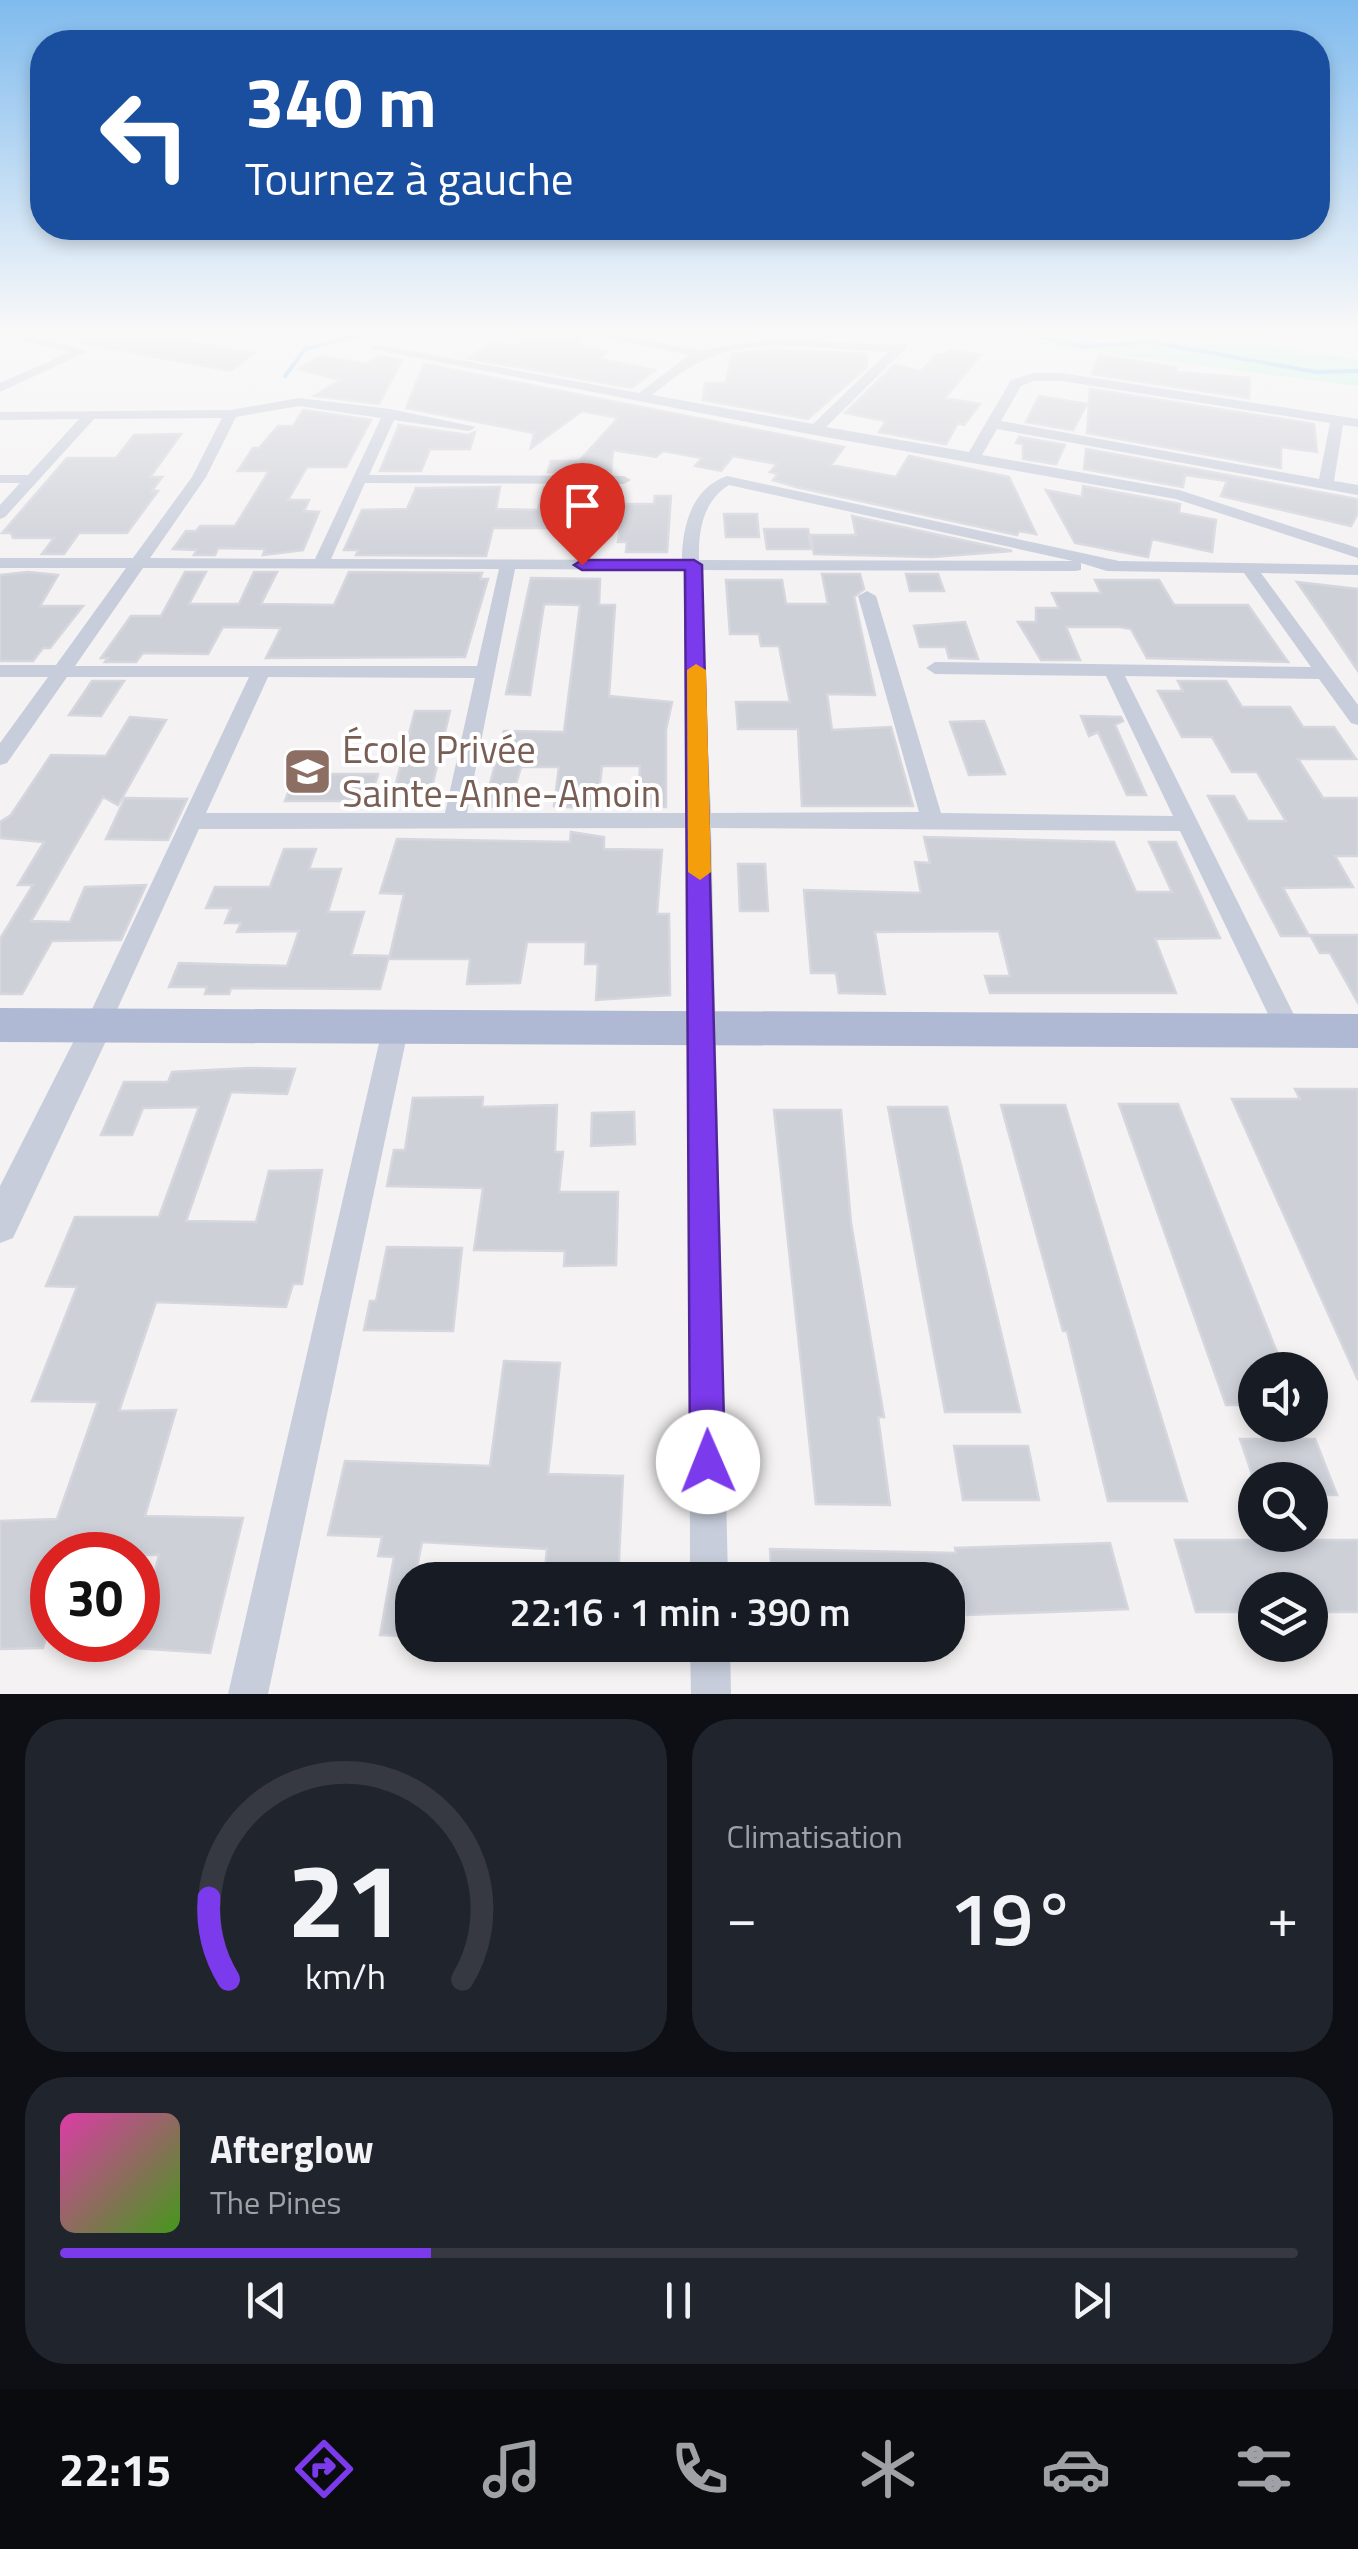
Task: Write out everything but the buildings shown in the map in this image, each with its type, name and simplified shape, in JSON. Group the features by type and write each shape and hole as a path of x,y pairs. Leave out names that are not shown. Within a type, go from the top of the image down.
{"main road":[{"path":"0,1026 1358,1032"}],"street":[{"path":"0,416 223,414"},
{"path":"0,758 199,477 231,414"},
{"path":"320,566 390,414"},
{"path":"396,414 469,427"},
{"path":"725,414 1179,495 1358,553"},
{"path":"814,431 831,414"},
{"path":"972,460 999,414"},
{"path":"1312,414 1358,423"},
{"path":"0,514 90,415"},
{"path":"1326,482 1337,420"},
{"path":"993,424 1358,490"},
{"path":"0,478 32,479"},
{"path":"362,479 624,480"},
{"path":"709,1562 700,823 694,565 690,539 694,522 708,492 726,480 1118,566"},
{"path":"0,564 1248,566 1358,570"},
{"path":"454,822 508,565"},
{"path":"1248,566 1358,719"},
{"path":"867,596 932,820"},
{"path":"935,668 1325,673"},
{"path":"0,671 486,672"},
{"path":"0,1226 262,671"},
{"path":"1114,672 1290,1031"},
{"path":"192,821 932,820 1189,824"},
{"path":"248,1694 396,1026"},
{"path":"710,1662 711,1694"}],"slow traffic":[{"path":"696,670 700,872"}],"place":[{"name":"École Privée Sainte-Anne-Amoin","path":"307,771"}],"route":[{"path":"582,565 694,565 708,1462"}]}
